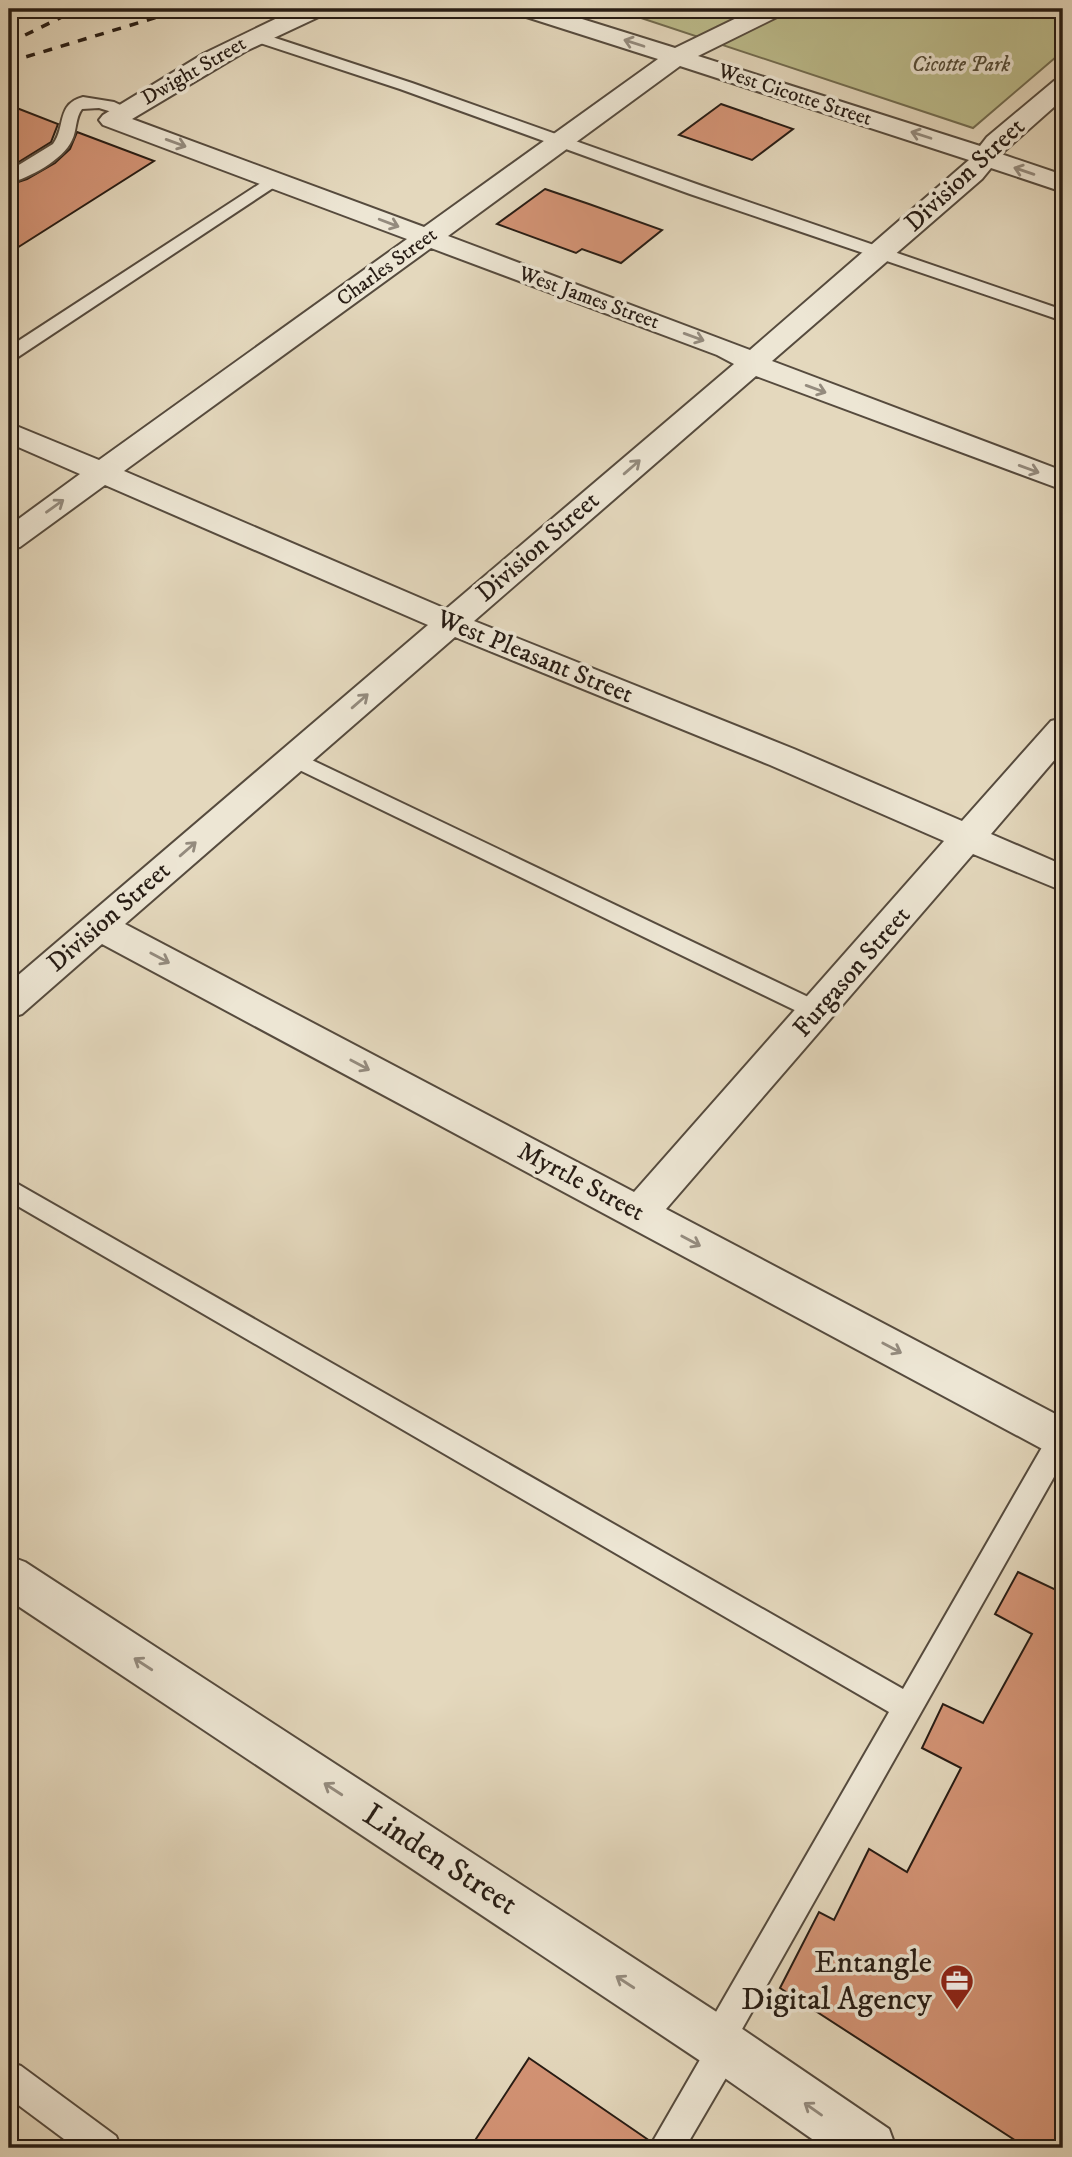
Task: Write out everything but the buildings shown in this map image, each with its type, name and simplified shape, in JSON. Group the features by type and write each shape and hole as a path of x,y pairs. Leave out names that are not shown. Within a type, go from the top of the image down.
{"street":[{"name":"Dwight Street","path":"119,116 254,36 316,9"},
{"name":"West Cicotte Street","path":"526,9 1063,184"},
{"name":"Charles Street","path":"9,540 677,57 774,9"},
{"name":"Division Street","path":"9,1004 973,173 996,143 1063,86"},
{"name":"West James Street","path":"119,116 273,180 727,349 775,374 1063,481"},
{"name":"West Pleasant Street","path":"9,432 450,623 782,757 1063,879"},
{"name":"Furgason Street","path":"639,1213 1063,729"},
{"name":"Myrtle Street","path":"99,926 1063,1438"},
{"name":"Linden Street","path":"9,1576 721,2045 870,2148"}],"lane":[{"path":"254,36 1063,316"},
{"path":"9,178 63,143 72,108 79,103 90,101 119,116"},
{"path":"9,355 273,180"},
{"path":"293,758 817,1011"},
{"path":"9,1189 908,1707"},
{"path":"666,2148 908,1707 1063,1438"},
{"path":"9,2078 104,2148"}],"green space":[{"name":"Cicotte Park","path":"614,9 1063,9 1063,51 973,128"}],"railway":[{"path":"9,43 78,9"},
{"path":"9,62 184,9"}],"place":[{"name":"Entangle Digital Agency","path":"957,2011"}]}
